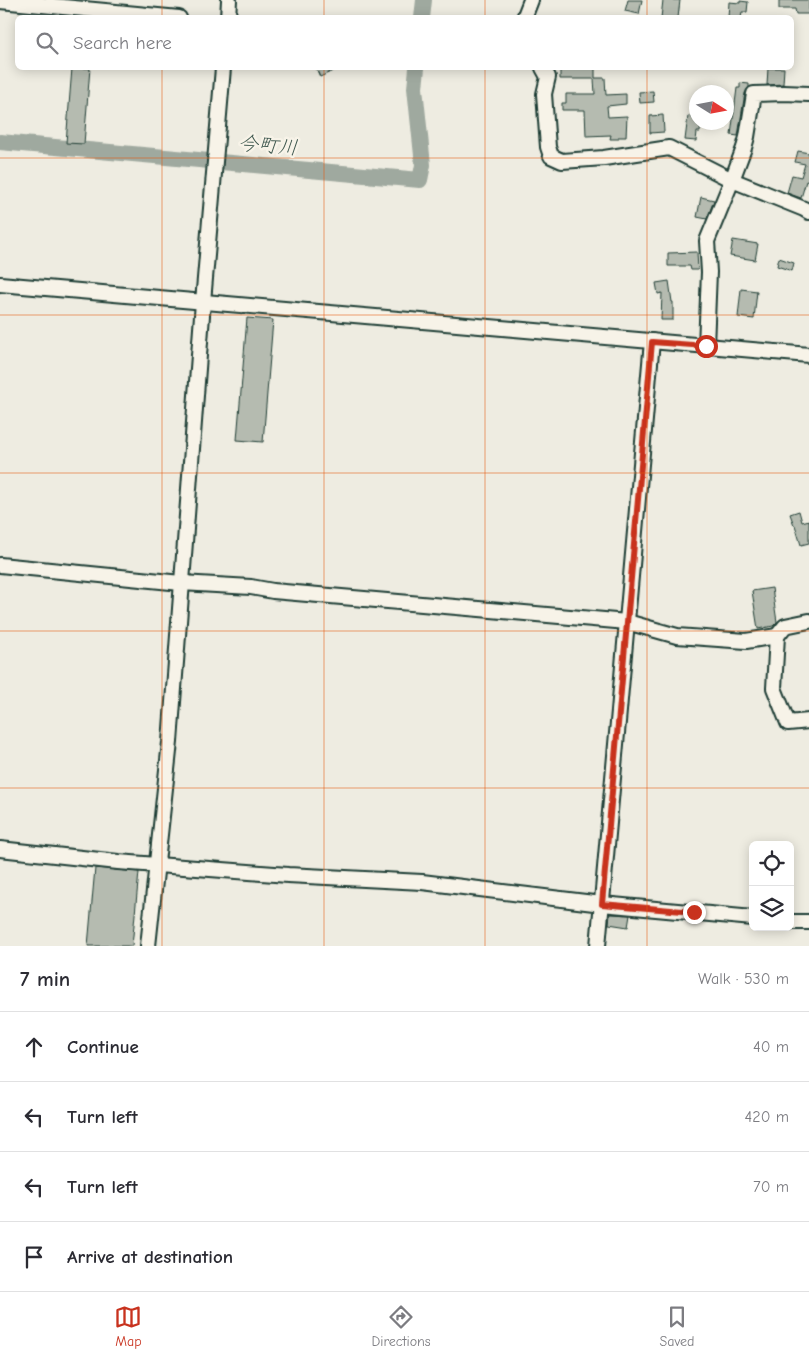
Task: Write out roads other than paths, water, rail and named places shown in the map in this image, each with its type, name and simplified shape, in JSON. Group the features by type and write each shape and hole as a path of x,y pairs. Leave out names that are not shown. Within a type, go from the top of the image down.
{"street":[{"path":"228,15 229,0"},
{"path":"525,15 531,0"},
{"path":"0,1 148,15"},
{"path":"148,946 170,742 203,302 223,70"},
{"path":"544,70 548,77 544,94 548,148 551,156 562,161 604,158 669,148 732,180 807,211 809,195"},
{"path":"706,346 709,272 707,241 747,137 754,94 809,94"},
{"path":"0,284 809,355"},
{"path":"598,946 652,342"},
{"path":"0,565 181,583 250,587 273,591 627,622 678,636 746,641 777,636"},
{"path":"809,622 784,626 777,636 774,688 788,723 809,721"},
{"path":"0,850 118,862 422,882 602,904 749,918"},
{"path":"794,922 809,922"}],"waterway":[{"name":"今町川","path":"422,15 424,0"},
{"name":"今町川","path":"0,142 420,180 423,165 415,88 417,70"}]}
